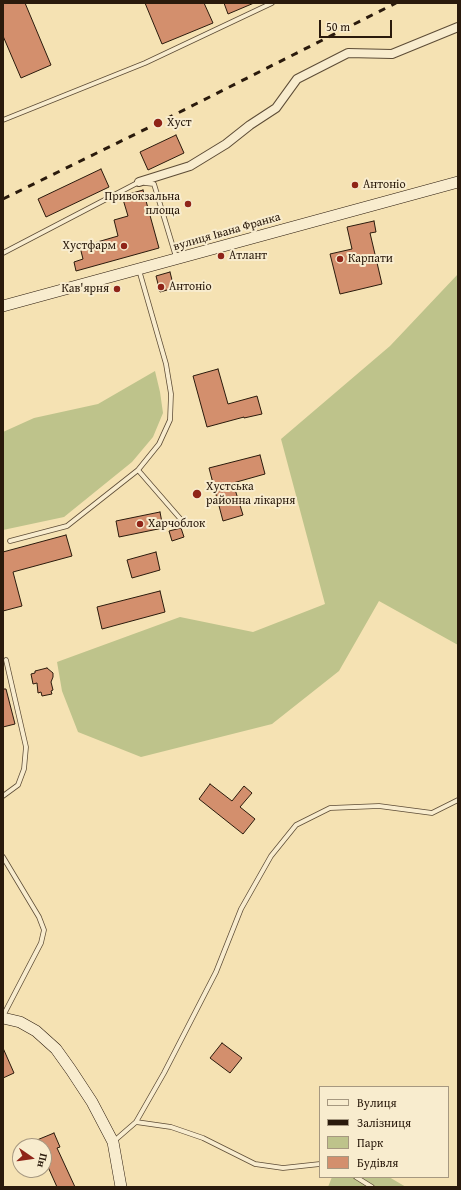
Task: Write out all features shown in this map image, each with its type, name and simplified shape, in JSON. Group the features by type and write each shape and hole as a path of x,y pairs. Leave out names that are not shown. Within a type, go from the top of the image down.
{"main road":[{"name":"вулиця Івана Франка","path":"3,306 458,182"},
{"path":"3,1018 20,1022 36,1031 56,1049 92,1102 113,1142 121,1187"}],"street":[{"path":"139,182 190,166 226,144 250,125 276,108 297,79 348,54 392,54 458,26"}],"lane":[{"path":"3,120 144,63 272,3"},
{"path":"3,252 139,182 154,184 176,259"},
{"path":"10,541 67,526 138,470 159,444 170,420 171,394 166,364 139,269"},
{"path":"138,470 184,524"},
{"path":"3,796 18,785 24,769 26,747 6,660"},
{"path":"113,1142 136,1122 164,1073 216,972 241,909 271,856 296,826 330,808 379,806 432,813 458,800"},
{"path":"3,858 39,917 44,930 41,943 3,1018"},
{"path":"136,1122 172,1127 203,1138 254,1164 283,1168 319,1164"},
{"path":"358,1178 372,1187"}],"green space":[{"path":"458,274 458,645 379,601 339,671 272,724 141,757 78,732 62,691 57,662 180,617 253,632 325,604 281,439 390,346"},
{"path":"155,371 163,413 153,437 132,462 64,517 3,530 3,432 34,418 98,404"},
{"path":"332,1178 391,1178 406,1187 328,1187"}],"building":[{"path":"3,3 25,3 51,65 21,78 3,36"},
{"path":"145,3 204,3 213,23 162,44"},
{"path":"224,3 254,3 228,14"},
{"path":"176,135 184,153 148,170 140,152"},
{"path":"101,169 109,187 46,217 38,199"},
{"path":"143,190 159,248 76,271 74,262 83,259 80,247 118,236 114,220 128,216 122,196"},
{"path":"374,221 376,232 370,233 382,284 340,294 330,254 352,249 347,227"},
{"path":"170,272 174,288 160,292 156,276"},
{"path":"218,369 228,404 257,396 262,414 244,417 207,427 193,376"},
{"path":"260,455 265,474 233,483 243,515 223,521 209,468"},
{"name":"Харчоблок","path":"160,512 163,528 119,537 116,521"},
{"path":"181,528 184,537 172,541 169,531"},
{"path":"66,535 72,556 13,572 22,606 3,611 3,552"},
{"path":"156,552 160,570 132,578 127,560"},
{"path":"160,591 165,612 102,629 97,607"},
{"path":"47,668 53,673 51,682 53,690 51,691 52,694 42,696 41,692 38,693 37,683 33,684 31,674 35,673 35,671"},
{"path":"3,689 6,689 15,724 3,727"},
{"path":"210,784 232,801 244,786 252,793 240,807 255,819 243,834 199,799"},
{"path":"222,1043 242,1058 230,1073 210,1058"},
{"path":"3,1048 14,1073 3,1078"},
{"path":"54,1133 60,1147 57,1148 75,1187 57,1187 52,1176 52,1138 42,1138"}],"railway":[{"path":"3,199 396,3"}],"place":[{"name":"Хуст","path":"158,123"},
{"name":"Антонio","path":"355,185"},
{"name":"Привокзальна площа","path":"188,204"},
{"name":"Хустфарм","path":"124,246"},
{"name":"Атлант","path":"221,256"},
{"name":"Карпати","path":"340,259"},
{"name":"Антоніо","path":"161,287"},
{"name":"Кав'ярня","path":"117,289"},
{"name":"Хустська районна лікарня","path":"197,494"},
{"name":"Харчоблок","path":"140,524"}]}
